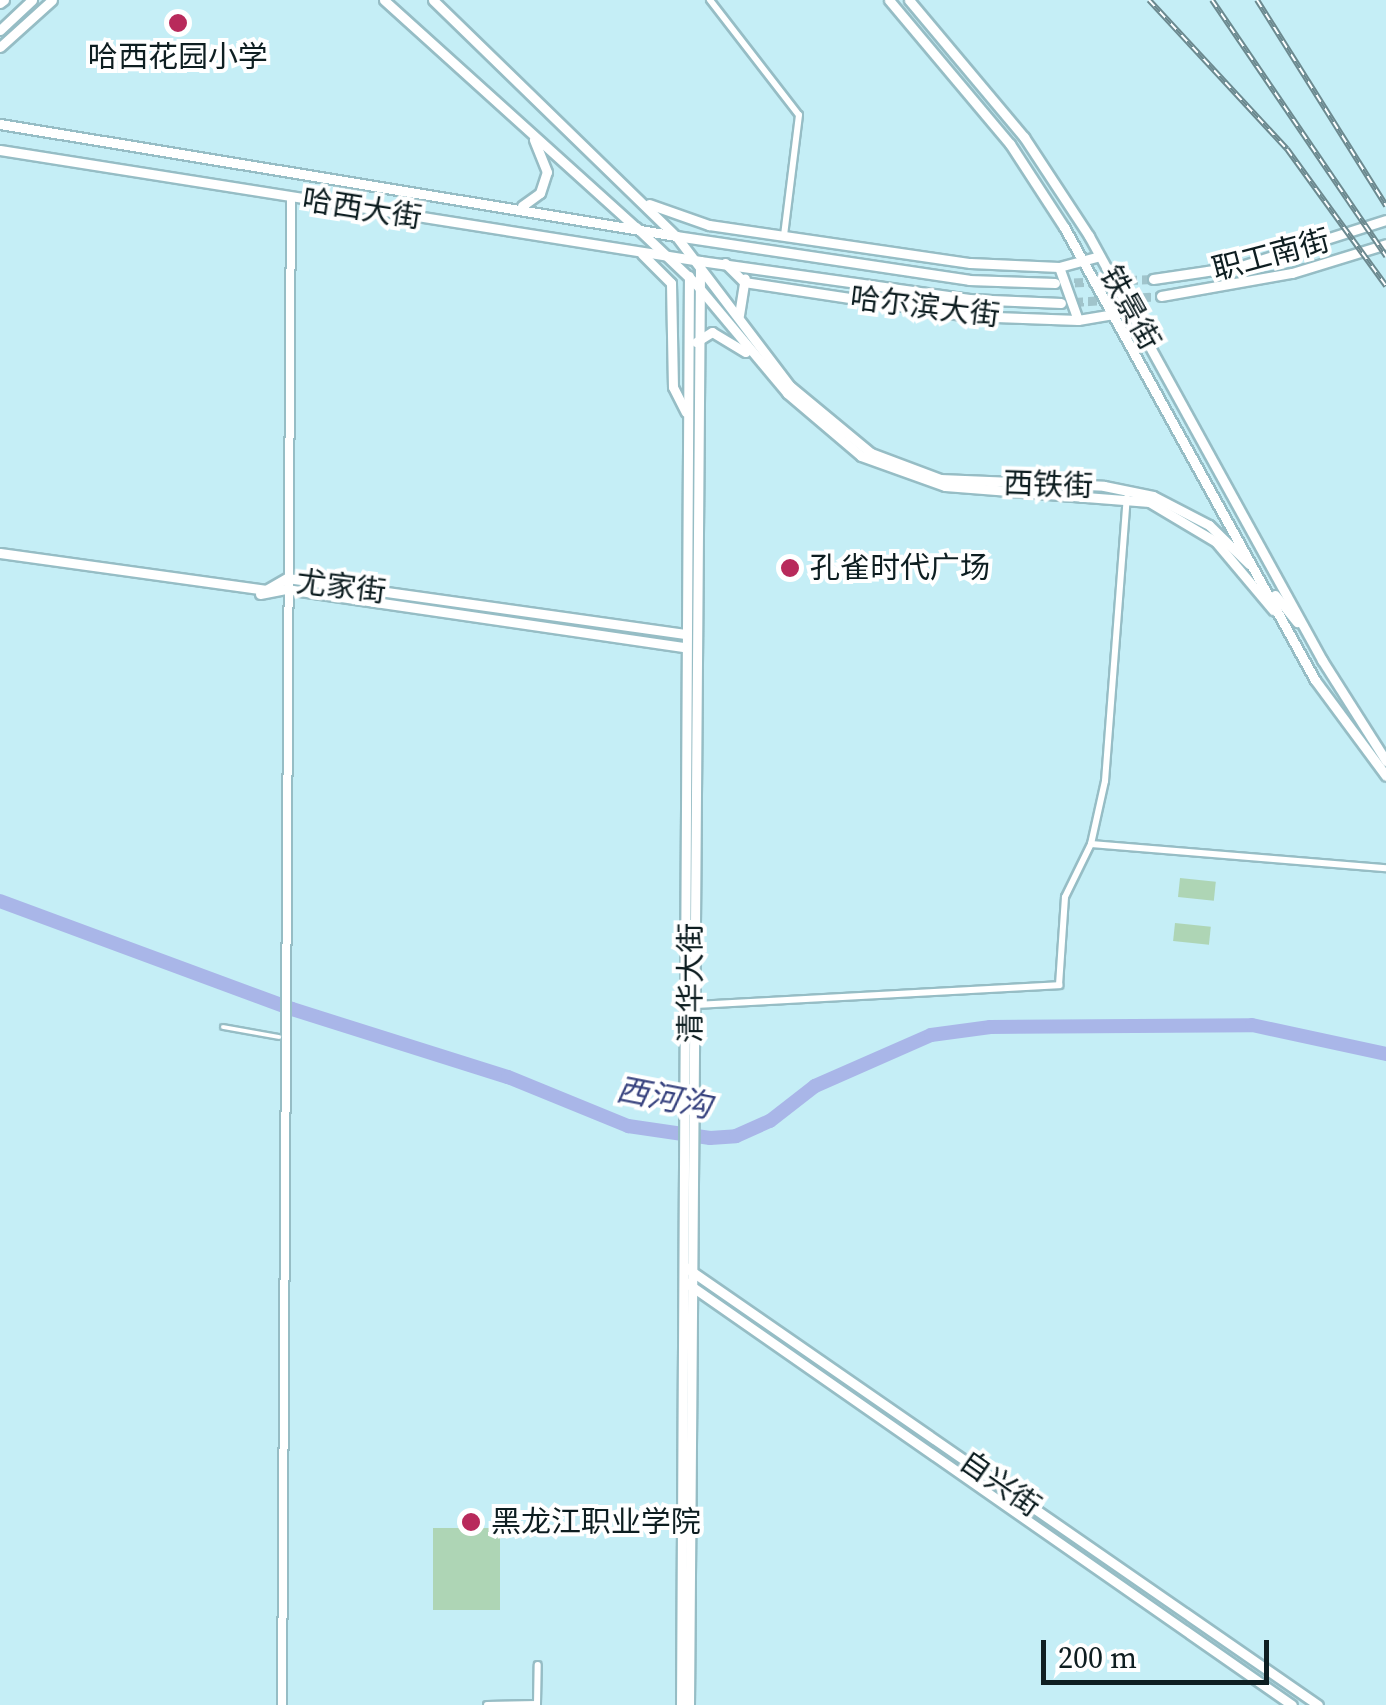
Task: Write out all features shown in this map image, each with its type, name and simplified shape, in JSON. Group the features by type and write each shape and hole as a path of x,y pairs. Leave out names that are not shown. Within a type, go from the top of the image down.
{"main road":[{"path":"0,30 32,0"},
{"path":"0,47 52,0"},
{"path":"384,0 669,256 763,362"},
{"path":"433,0 649,204 700,261 739,315 763,362"},
{"name":"铁景街","path":"888,0 1010,144 1117,313 1259,575"},
{"name":"铁景街","path":"909,0 1024,138 1100,256 1313,642"},
{"name":"哈西大街","path":"0,124 635,226 676,236"},
{"path":"519,207 540,193 547,172 531,134"},
{"name":"哈西大街","path":"0,150 291,199 726,263"},
{"path":"649,204 709,225 784,236"},
{"name":"职工南街","path":"1153,278 1241,266 1386,220"},
{"path":"676,236 969,280 1055,283"},
{"name":"哈尔滨大街","path":"784,236 970,263 1059,267 1100,256"},
{"name":"职工南街","path":"1160,296 1292,273 1386,244"},
{"path":"635,251 656,262 671,284 673,387 686,415"},
{"name":"清华大街","path":"680,1705 688,1063 686,415 693,280 700,261"},
{"path":"726,263 969,299 1062,302"},
{"path":"726,263 744,282"},
{"path":"739,315 746,267"},
{"path":"1059,267 1078,320"},
{"name":"清华大街","path":"688,1063 692,1005 693,280"},
{"name":"哈尔滨大街","path":"744,282 968,316 1078,320 1132,311"},
{"path":"694,345 712,332 763,362"},
{"name":"西铁街","path":"763,362 825,429 890,471 958,488 1127,498 1181,516 1206,533 1294,641"},
{"name":"西铁街","path":"763,362 824,419 886,460 953,480 1104,486 1153,496 1209,524 1259,575 1313,642"},
{"name":"尤家街","path":"0,556 267,595 286,583 685,634"},
{"path":"1259,575 1294,641 1386,776"},
{"name":"尤家街","path":"286,583 685,647"},
{"path":"1313,642 1386,760"},
{"name":"自兴街","path":"685,1266 1318,1705"},
{"name":"清华大街","path":"684,1281 688,1705"},
{"name":"自兴街","path":"684,1281 1292,1705"}],"street":[{"path":"710,0 800,115 784,236"},
{"path":"282,1705 291,199"},
{"path":"692,1005 1060,985 1065,897 1091,844 1105,782 1127,498"},
{"path":"1091,844 1386,868"},
{"path":"223,1027 279,1037"},
{"path":"487,1705 537,1704 538,1664"}],"green space":[{"path":"1180,878 1216,882 1214,901 1178,897"},
{"path":"1175,923 1211,927 1209,945 1173,941"},
{"path":"433,1528 500,1528 500,1610 433,1610"}],"waterway":[{"name":"西河沟","path":"0,901 292,1009 508,1077 628,1126 710,1138 736,1136 770,1121 815,1086 931,1035 990,1027 1252,1025 1386,1054"}],"tunnel":[{"path":"1061,283 1153,279"},
{"path":"1061,303 1161,296"}],"railway":[{"path":"1149,0 1287,149 1386,286"},
{"path":"1212,0 1386,256"},
{"path":"1257,0 1386,206"}],"place":[{"name":"哈西花园小学","path":"178,23"},
{"name":"孔雀时代广场","path":"790,568"},
{"name":"黑龙江职业学院","path":"471,1522"}]}
